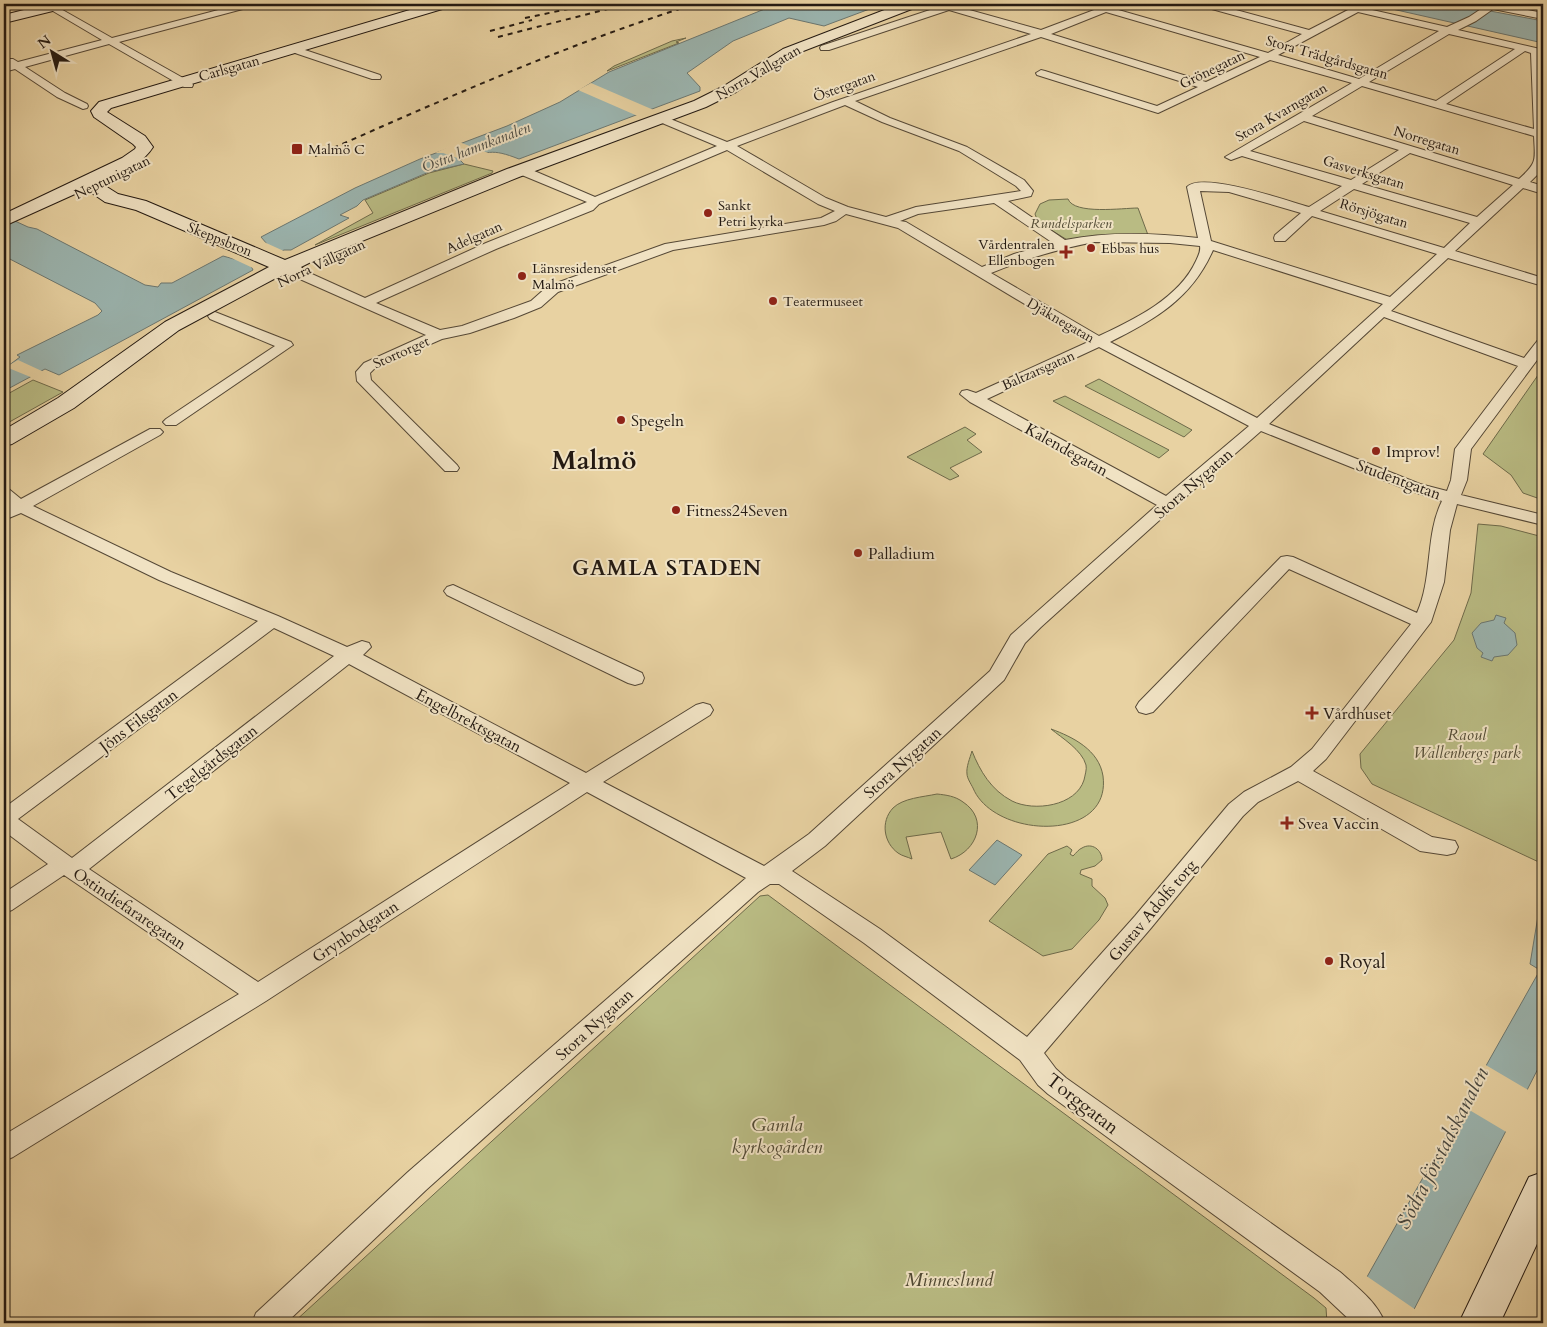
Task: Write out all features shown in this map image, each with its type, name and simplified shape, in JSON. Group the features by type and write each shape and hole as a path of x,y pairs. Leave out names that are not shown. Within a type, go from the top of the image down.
{"main road":[{"name":"Norra Vallgatan","path":"4,439 66,403 172,326 284,266 524,172 634,132 660,118 700,104 730,90 788,52 912,4"},
{"path":"4,14 51,5"},
{"path":"4,19 51,5"},
{"name":"Carlsgatan","path":"106,109 296,51 432,5"},
{"name":"Neptunigatan","path":"8,222 156,156 161,147 154,138 106,109"},
{"name":"Skeppsbron","path":"96,183 126,204 140,205 284,266"},
{"name":"Norra Vallgatan","path":"4,450 92,399 193,328 215,316 284,266"},
{"path":"1480,1323 1543,1190"}],"street":[{"path":"4,69 251,4"},
{"path":"938,4 1043,34 1207,86"},
{"name":"Östergatan","path":"595,201 726,146 846,101 1043,34 1118,4"},
{"path":"1204,4 1311,34"},
{"path":"1335,4 1523,48"},
{"path":"1478,4 1543,16"},
{"path":"51,5 185,84"},
{"path":"1448,30 1460,26 1490,6"},
{"name":"Norra Vallgatan","path":"825,48 949,7"},
{"name":"Stora Trädgårdsgatan","path":"1105,9 1540,134"},
{"name":"Grönegatan","path":"1041,73 1158,110 1269,56 1358,9"},
{"name":"Stora Kvarngatan","path":"1236,154 1303,117 1448,30"},
{"path":"1438,104 1523,48"},
{"name":"Stora Nygatan","path":"266,1323 424,1174 750,886 817,840 897,768 997,674 1018,639 1168,504 1260,425 1539,167 1541,157 1536,50 1523,48"},
{"path":"296,51 334,64 337,68 370,78 375,79 381,76"},
{"path":"4,58 61,95 83,106 86,110 106,109"},
{"path":"846,101 886,120 944,141 978,157 1020,183 1027,191 1027,193 1022,195 916,211 885,219"},
{"name":"Norregatan","path":"1303,117 1543,190"},
{"name":"Djäknegatan","path":"660,118 758,162 822,202 844,210 885,219 912,230 1099,342 1260,425"},
{"name":"Gasverksgatan","path":"1253,145 1479,222"},
{"name":"Gasverksgatan","path":"1236,154 1358,181 1408,149"},
{"path":"524,172 595,201"},
{"path":"1280,238 1311,211 1358,181"},
{"name":"Rörsjögatan","path":"1193,186 1229,188 1543,282"},
{"name":"Baltzarsgatan","path":"970,396 1099,342 1154,313 1177,295 1199,268 1207,250 1193,186"},
{"path":"997,199 1063,244"},
{"name":"Adelgatan","path":"366,302 491,246 589,207 595,201"},
{"name":"Stortorget","path":"450,468 364,382 362,376 366,368 373,363 438,335 465,330 536,304 553,289 670,247 824,220 844,210"},
{"path":"982,272 1019,257 1063,244 1094,238 1136,237 1206,243 1387,307 1527,364"},
{"path":"284,266 438,335"},
{"path":"171,422 286,346 215,316"},
{"name":"Gustav Adolfs torg","path":"1029,1052 1143,922 1236,810 1251,797 1290,776 1318,754 1422,622 1432,603 1444,515 1458,483 1463,449 1543,343"},
{"name":"Kalendegatan","path":"970,396 1168,504"},
{"name":"Studentgatan","path":"1260,425 1414,487 1543,520"},
{"path":"4,515 155,432"},
{"name":"Engelbrektsgatan","path":"4,493 20,506 165,576 272,620 355,651 586,783 749,870 767,876"},
{"path":"1146,707 1287,561 1422,622"},
{"path":"453,591 635,678"},
{"name":"Jöns Filsgatan","path":"4,820 272,620"},
{"name":"Tegelgårdsgatan","path":"4,904 69,867 355,651"},
{"name":"Grynbodgatan","path":"4,1149 258,994 703,710"},
{"path":"1290,776 1428,845 1447,848"},
{"name":"Ostindiefararegatan","path":"4,820 69,867 258,994"},
{"name":"Torggatan","path":"767,876 788,878 810,892 1029,1052 1043,1073 1057,1086 1340,1290 1372,1323"}],"green space":[{"path":"686,38 676,42 679,43 607,71 614,66 672,41"},
{"path":"464,164 493,171 315,245 373,213 365,200 429,173"},
{"name":"Rundelsparken","path":"1068,199 1072,204 1089,209 1138,208 1148,235 1069,241 1038,222 1035,214 1040,204 1049,200"},
{"path":"1543,368 1543,500 1523,493 1511,475 1483,454"},
{"path":"1099,379 1192,430 1184,437 1085,386"},
{"path":"33,380 63,392 4,425 4,396"},
{"path":"1065,396 1169,450 1159,458 1053,401"},
{"path":"965,427 976,434 967,440 982,452 950,468 959,476 950,480 907,457"},
{"name":"Raoul Wallenbergs park","path":"1478,524 1501,526 1543,537 1543,864 1372,784 1361,768 1360,754 1454,640 1471,593"},
{"path":"1051,729 1068,736 1084,746 1091,752 1101,767 1103,776 1101,798 1089,813 1071,823 1049,826 1026,824 1003,817 985,805 967,776 972,751 992,786 1012,801 1031,806 1042,806 1064,801 1080,789 1086,770 1084,760 1071,745"},
{"path":"937,794 957,798 971,809 976,817 977,825 977,834 973,842 968,849 951,859 941,832 906,837 912,859 900,854 889,844 885,832 886,820 889,814 893,808 902,802"},
{"path":"1067,846 1072,850 1070,854 1073,856 1086,846 1098,850 1102,860 1095,866 1081,870 1080,874 1092,879 1092,886 1105,898 1108,905 1099,920 1072,949 1043,956 989,921 1048,854"},
{"name":"Gamla kyrkogården","path":"768,895 1314,1298 1326,1308 1327,1323 293,1323 760,896"}],"water":[{"name":"Östra hamnkanalen","path":"777,4 883,4 824,26 789,18 733,41 687,73 700,87 700,91 519,159 495,152 477,155 460,160 464,164 429,172 363,200 357,206 340,215 349,218 291,250 284,250 251,266 253,270 59,375 45,369 4,391 4,369 20,357 17,355 98,315 102,311 95,303 4,256 4,216 37,229 145,285 158,287 161,283 172,283 223,256 234,259 267,244 261,237 355,188 420,159 507,126 560,102 609,72"},
{"path":"1370,4 1453,4 1543,21 1543,43"},
{"path":"1496,615 1506,618 1504,623 1515,633 1517,645 1508,655 1494,657 1492,661 1481,657 1483,653 1477,648 1472,633 1481,623 1494,620"},
{"path":"997,840 1022,855 995,885 969,870"},
{"name":"Södra förstadskanalen","path":"1543,886 1543,1059 1407,1323 1341,1323 1540,970 1530,964"}],"pier":[{"path":"591,83 656,111 640,117 578,90"},
{"path":"459,142 491,154 466,161 443,153 435,153"},
{"path":"264,242 286,252 253,268 225,255 233,256"},
{"path":"18,360 44,372 33,378 6,367"},
{"path":"1484,1064 1530,1091 1508,1133 1461,1105"},
{"path":"1365,1275 1416,1310 1410,1323 1339,1323"}],"railway":[{"path":"525,18 592,4"},
{"path":"498,37 627,4"},
{"path":"315,156 550,56 598,37 695,4"},
{"path":"490,31 532,20"}],"place":[{"name":"Malmö C","path":"297,149"},
{"name":"Sankt Petri kyrka","path":"708,213"},
{"name":"Ebbas hus","path":"1091,248"},
{"name":"Vårdentralen Ellenbogen","path":"1066,252"},
{"name":"Länsresidenset Malmö","path":"522,276"},
{"name":"Teatermuseet","path":"773,301"},
{"name":"Spegeln","path":"621,420"},
{"name":"Improv!","path":"1376,451"},
{"name":"Fitness24Seven","path":"676,510"},
{"name":"Palladium","path":"858,553"},
{"name":"Vårdhuset","path":"1312,713"},
{"name":"Svea Vaccin","path":"1287,823"},
{"name":"Royal","path":"1329,961"}],"district":[{"name":"Malmö","path":"594,460"},
{"name":"GAMLA STADEN","path":"667,568"}],"park label":[{"name":"Minneslund","path":"949,1279"}]}
